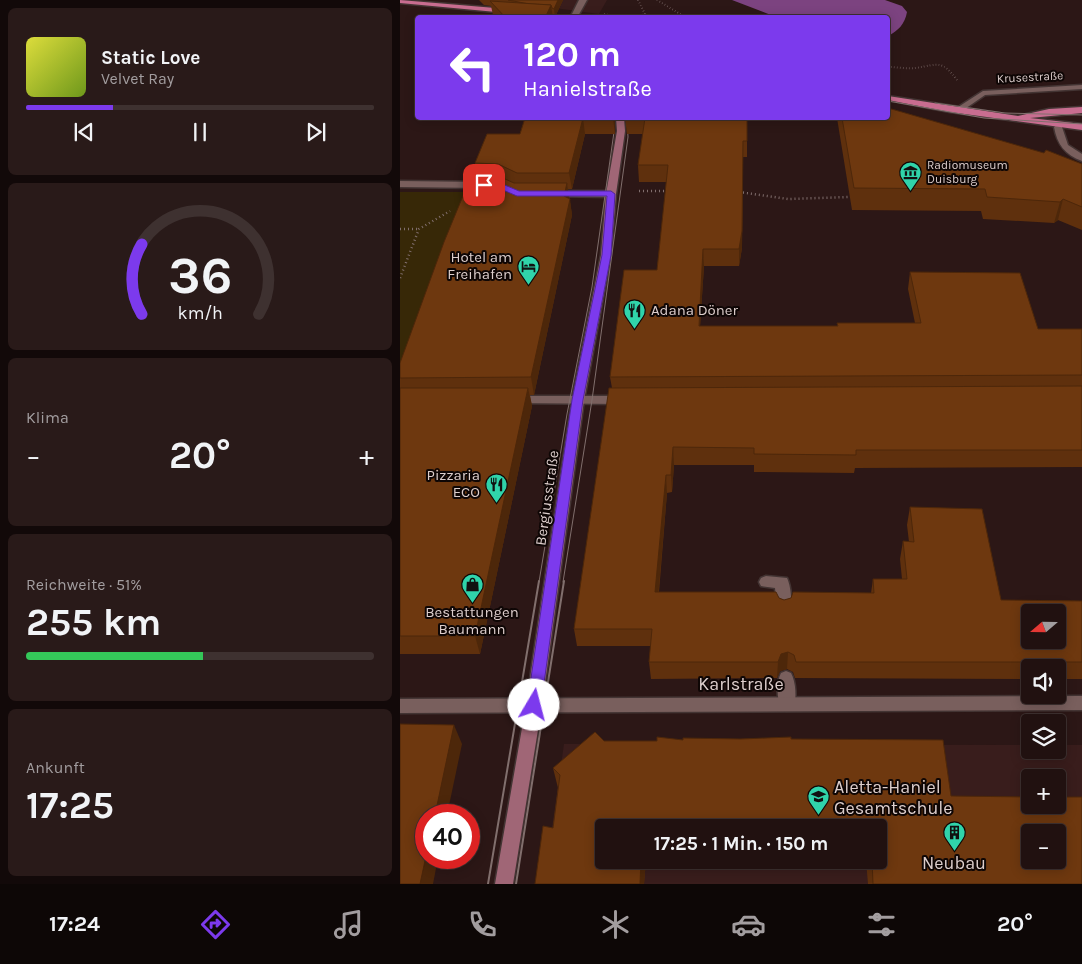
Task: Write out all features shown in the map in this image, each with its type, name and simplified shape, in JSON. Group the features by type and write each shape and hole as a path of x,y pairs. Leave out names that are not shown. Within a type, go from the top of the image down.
{"main road":[{"path":"400,2 414,1 516,12"},
{"path":"890,98 956,111 1015,118 1058,127 1082,127"},
{"path":"1015,118 1049,112 1082,110"}],"street":[{"path":"575,15 583,0"},
{"name":"Krusestraße","path":"956,111 983,92 1082,87"},
{"name":"Bergiusstraße","path":"504,884 534,705 578,400 606,255 611,194 621,131 620,120"},
{"path":"1058,127 1060,140 1066,149 1082,158"},
{"path":"400,184 490,185"},
{"path":"546,194 611,194"},
{"path":"504,400 631,400"},
{"path":"766,582 782,582 784,609"},
{"path":"786,678 786,704"},
{"name":"Karlstraße","path":"400,706 1082,702"}],"path":[{"path":"638,0 645,14 642,15"},
{"path":"657,0 683,15"},
{"path":"604,14 608,15"},
{"path":"890,67 914,68 938,63 948,68 957,80"},
{"path":"400,229 419,229 453,209 451,185"},
{"path":"611,194 620,191 676,191"},
{"path":"733,192 788,199 850,197"},
{"path":"400,278 419,229"}],"shaded area":[{"path":"494,0 607,0 599,14"},
{"path":"732,0 885,0 902,6 907,12 905,20 900,27 890,35 890,15 771,15"},
{"path":"400,192 472,192 400,382"},
{"name":"Aletta-Haniel Gesamtschule","path":"564,744 1021,745 1021,759 1066,759 1066,745 1082,745 1082,884 544,884"}],"building":[{"path":"508,0 558,0 554,9 551,5 529,4"},
{"path":"490,1 551,5 546,15 503,15"},
{"path":"890,109 1044,153 1046,150 1082,164 1082,207 1063,199 1060,202 987,197 985,189 854,188 842,120 890,120"},
{"path":"524,120 582,120 569,173 517,173 498,164 475,163 487,134 520,134"},
{"path":"645,120 747,120 747,141 743,141 742,231 739,249 703,249 699,326 838,326 837,323 921,323 910,272 1020,273 1038,329 1082,329 1082,375 610,377 624,270 657,270 668,165 638,165"},
{"path":"472,174 494,174 514,183 567,183 564,196 570,199 531,377 400,378 400,363 444,242"},
{"path":"1082,386 1082,450 856,450 856,455 754,454 754,448 673,447 671,475 666,475 655,592 776,592 779,598 784,600 791,598 793,592 874,593 873,579 907,579 903,541 914,542 910,507 982,509 1001,600 1082,601 1082,662 1066,662 1066,659 1021,659 1021,662 796,662 794,655 788,652 781,654 778,662 649,662 652,629 574,629 609,388"},
{"path":"400,388 528,388 475,636 400,636"},
{"path":"400,724 454,725 437,804 415,804 415,869 423,869 420,884 400,884"},
{"name":"Aletta-Haniel Gesamtschule","path":"595,732 604,741 657,741 657,737 683,740 683,738 740,739 791,737 791,739 943,740 951,796 1021,797 1021,814 1066,814 1066,797 1082,797 1082,884 873,884 872,869 887,869 887,819 595,819 595,869 641,869 640,884 535,884 543,826 553,828 560,775 553,768"}],"tram line":[{"path":"890,101 984,118 1082,124"},
{"path":"935,103 1005,113 1082,115"},
{"path":"539,582 567,414 592,287 614,132 614,120"},
{"path":"563,582 592,400 628,137 627,120"},
{"path":"488,884 539,581"},
{"path":"516,884 564,581"}],"place":[{"name":"Radiomuseum Duisburg","path":"911,191"},
{"name":"Hotel am Freihafen","path":"528,285"},
{"name":"Adana Döner","path":"635,329"},
{"name":"Pizzaria ECO","path":"496,503"},
{"name":"Bestattungen Baumann","path":"472,603"},
{"name":"Aletta-Haniel Gesamtschule","path":"818,816"},
{"name":"Neubau","path":"954,852"}],"route":[{"path":"484,185 500,185 517,194 611,194 606,255 578,400 534,705"}]}
